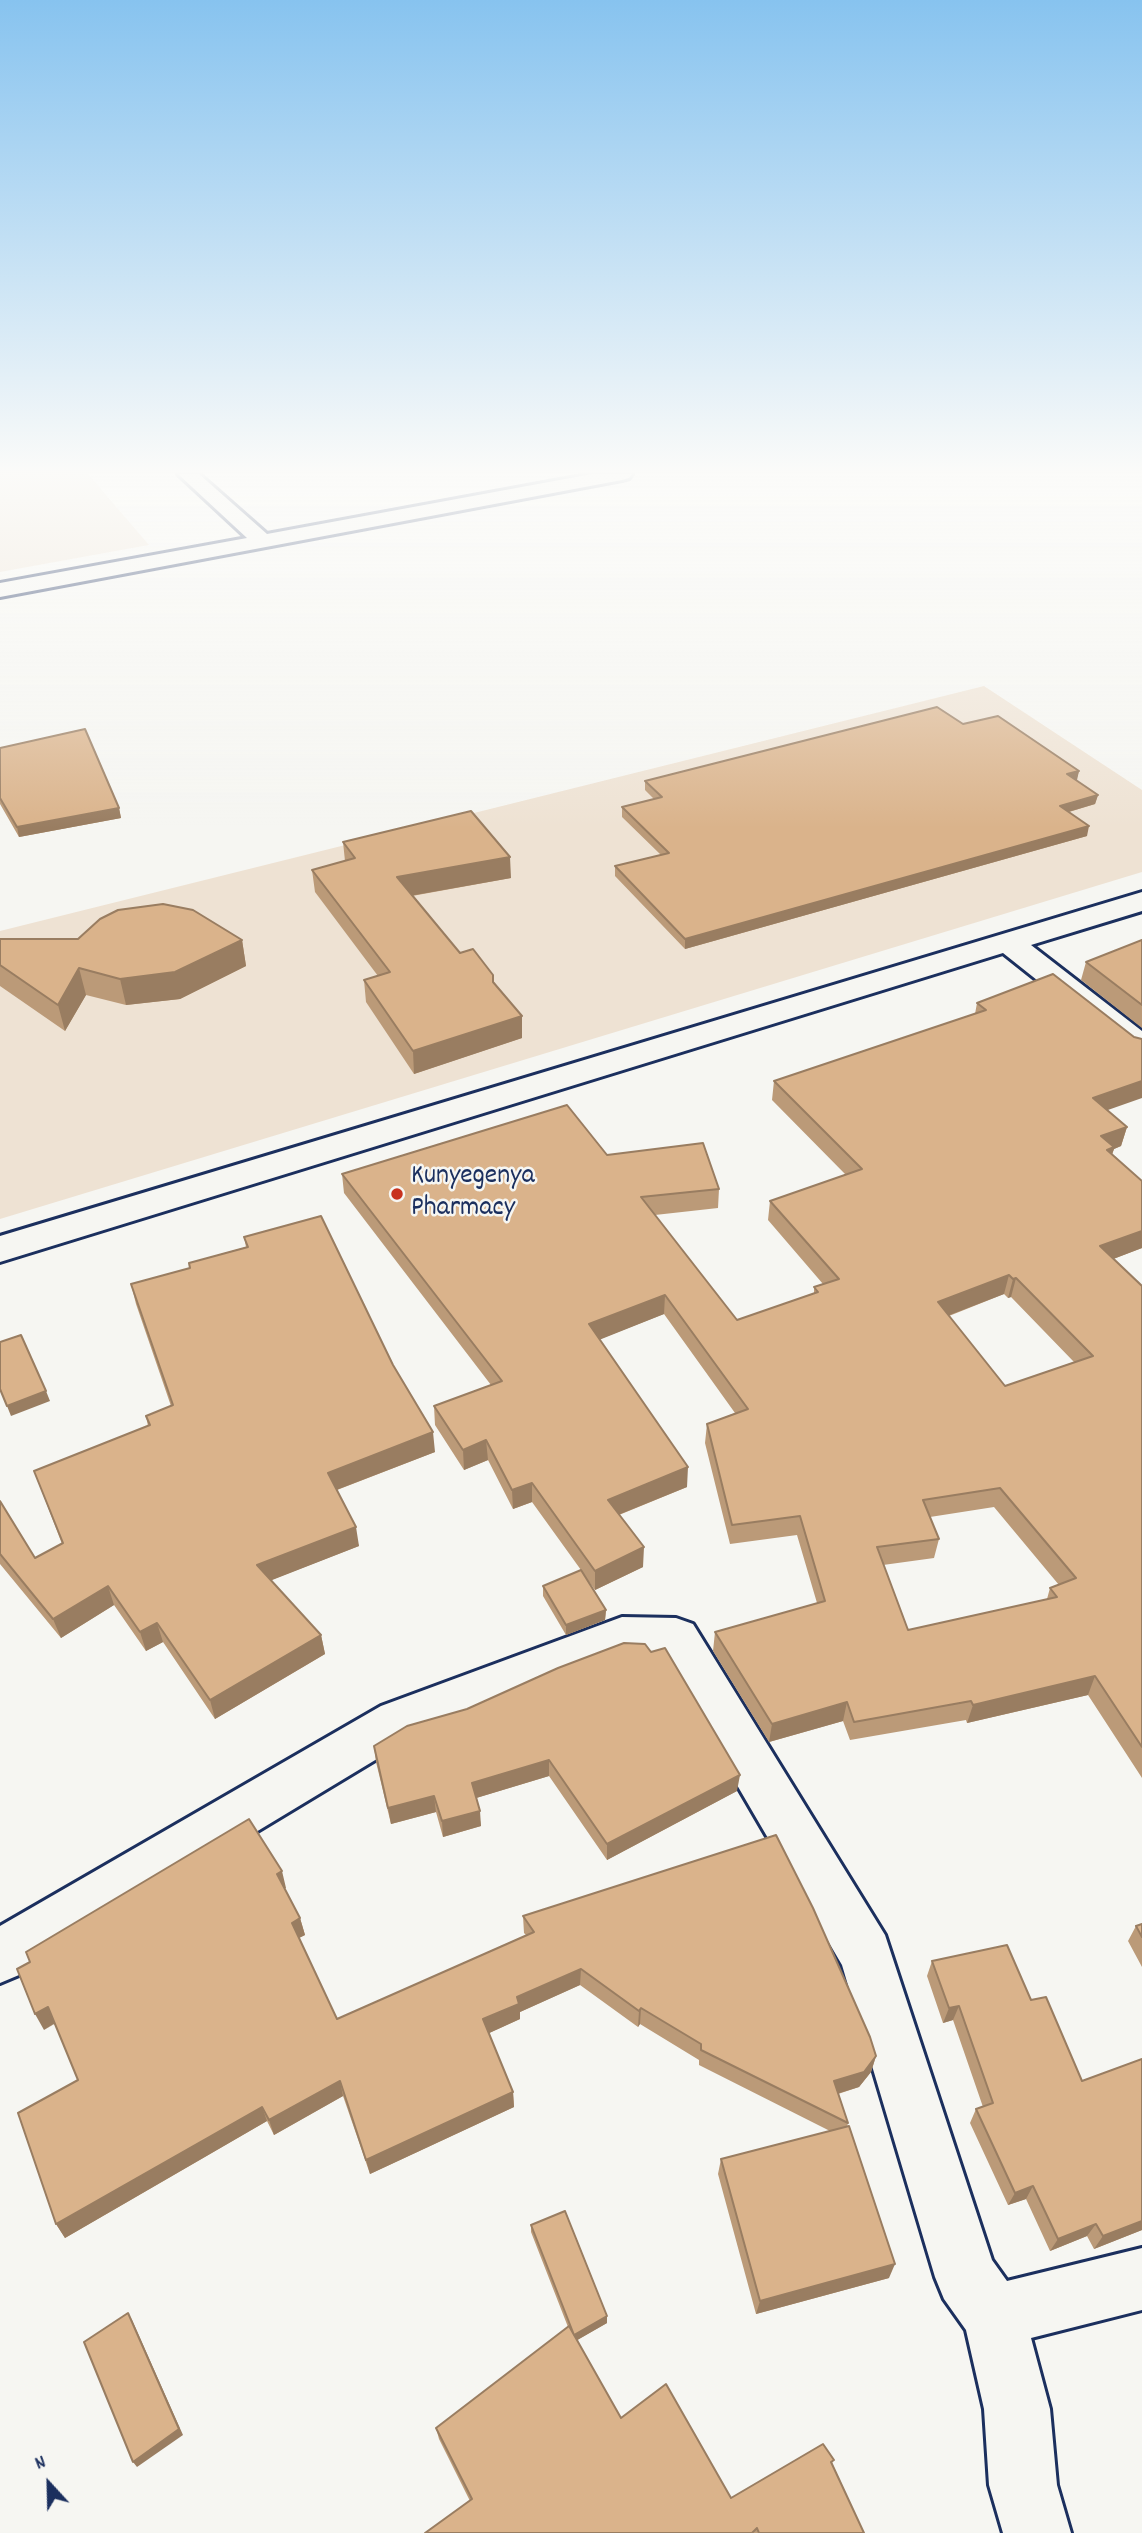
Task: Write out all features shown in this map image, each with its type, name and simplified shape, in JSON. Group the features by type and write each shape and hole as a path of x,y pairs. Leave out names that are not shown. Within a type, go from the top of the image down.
{"street":[{"path":"0,1249 1142,901"},
{"path":"1007,941 1142,1047"},
{"path":"0,1956 398,1721 622,1637 676,1638 866,1954 966,2277 994,2316 1017,2409 1023,2485 1037,2533"},
{"path":"994,2316 1142,2279"}],"shaded area":[{"path":"984,686 1142,790 1142,872 0,1219 0,931"}],"building":[{"path":"937,707 963,724 998,716 1079,771 1067,774 1098,795 1060,806 1089,826 685,939 615,866 669,853 622,807 662,797 645,781"},
{"path":"85,729 119,808 17,827 0,798 0,748"},
{"path":"471,811 510,857 397,877 460,953 473,949 493,975 493,982 522,1016 413,1051 364,980 390,972 312,870 355,858 343,842"},
{"path":"163,904 193,910 242,940 175,972 120,979 79,968 58,1005 0,965 0,939 78,939 100,919 118,910"},
{"path":"1142,940 1142,1005 1086,962"},
{"path":"1053,974 1134,1037 1142,1039 1142,1081 1093,1098 1127,1127 1101,1136 1114,1147 1107,1150 1142,1181 1142,1231 1100,1246 1142,1286 1142,1747 1095,1676 973,1705 971,1701 854,1722 847,1702 772,1724 715,1632 825,1601 800,1516 732,1525 707,1424 748,1409 665,1295 589,1324 688,1467 608,1500 644,1547 595,1571 532,1483 512,1490 486,1440 463,1450 434,1406 502,1381 342,1174 567,1105 607,1155 703,1143 719,1189 641,1197 737,1320 818,1292 814,1287 839,1279 770,1201 862,1169 774,1081 986,1010 977,1003","holes":["1009,1275 1013,1279 1016,1278 1093,1356 1005,1386 938,1302","1000,1488 1076,1578 1050,1588 1057,1597 908,1630 877,1547 939,1539 923,1500"]},
{"path":"321,1216 393,1365 433,1432 328,1473 356,1527 257,1565 321,1635 210,1700 157,1623 140,1632 108,1586 53,1619 0,1554 0,1501 35,1558 63,1543 34,1471 150,1425 146,1416 173,1405 131,1284 190,1268 189,1263 248,1247 244,1237"},
{"path":"21,1335 46,1391 7,1406 0,1389 0,1342"},
{"path":"581,1570 606,1610 566,1625 543,1586"},
{"path":"624,1643 645,1644 651,1652 665,1648 740,1775 607,1844 549,1760 472,1783 480,1811 442,1821 434,1796 388,1808 374,1746 407,1726 467,1709 558,1668"},
{"path":"249,1819 282,1871 277,1874 300,1918 292,1923 337,2019 534,1932 523,1916 776,1835 813,1908 876,2056 864,2072 834,2081 848,2123 701,2050 701,2044 641,2008 639,2011 581,1969 517,1997 519,2004 483,2019 513,2092 366,2160 340,2081 269,2120 262,2107 56,2224 18,2113 78,2080 48,2007 35,2014 17,1969 30,1962 26,1952"},
{"path":"1142,1924 1142,1937 1136,1926"},
{"path":"1007,1945 1031,2000 1046,1997 1082,2081 1142,2059 1142,2221 1103,2236 1096,2224 1058,2239 1033,2186 1015,2193 976,2109 993,2103 959,2006 949,2008 932,1961"},
{"path":"849,2126 895,2264 760,2301 721,2159"},
{"path":"565,2211 607,2316 574,2335 531,2225"},
{"path":"128,2313 179,2429 133,2462 84,2342"},
{"path":"569,2326 621,2418 666,2384 731,2498 823,2444 834,2460 831,2462 864,2533 759,2533 757,2528 752,2533 425,2533 472,2499 436,2428"}],"place":[{"name":"Kunyegenya Pharmacy","path":"397,1194"}]}
